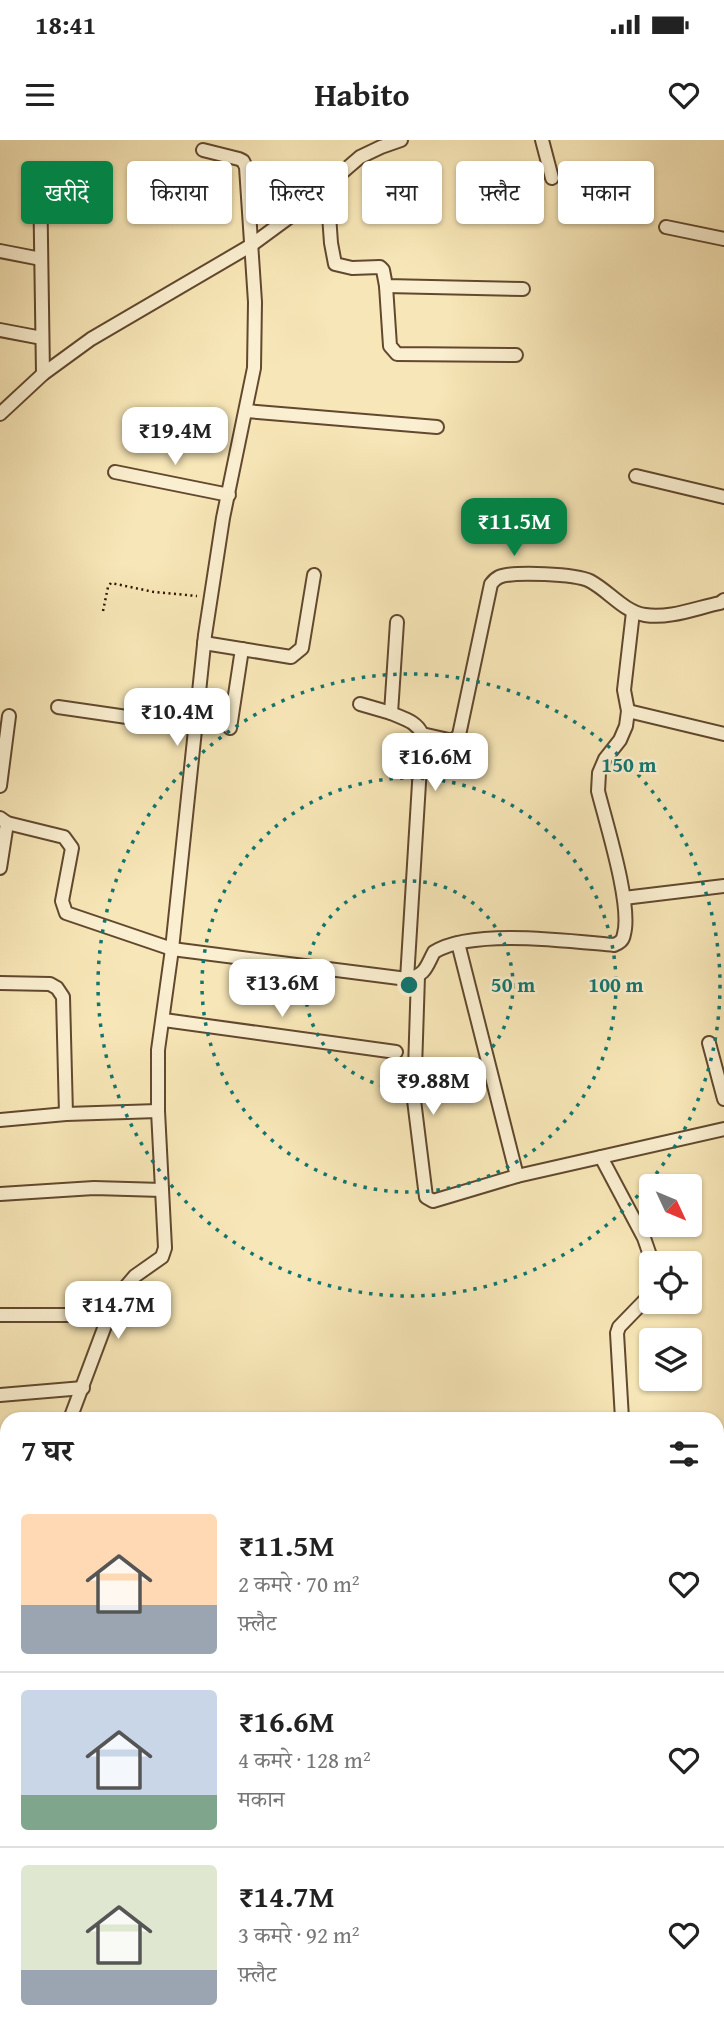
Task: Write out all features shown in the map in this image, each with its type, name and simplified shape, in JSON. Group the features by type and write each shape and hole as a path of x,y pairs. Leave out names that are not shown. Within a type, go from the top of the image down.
{"street":[{"path":"348,169 380,147 401,140"},
{"path":"542,140 552,178"},
{"path":"73,1412 108,1315 135,1276 162,1257 165,1240 158,1111 158,1050 164,1020 204,643 255,347 255,302 246,167 243,161 203,150"},
{"path":"41,224 43,374"},
{"path":"0,414 43,374 91,339 250,246 279,224"},
{"path":"330,224 335,264 352,268 380,267 383,270 390,346 397,354 516,355"},
{"path":"666,227 724,239"},
{"path":"0,251 41,259"},
{"path":"386,286 523,289"},
{"path":"0,330 42,338"},
{"path":"246,411 437,427"},
{"path":"114,472 229,495"},
{"path":"636,476 724,497"},
{"path":"204,643 291,657 297,654 302,648 314,575"},
{"path":"422,734 453,741 459,735 491,584 496,578 507,575 568,575 587,580 612,594 633,612 647,616 667,615 724,600"},
{"path":"0,868 3,820 64,837 72,848 62,901 66,913 172,949 413,978 425,971 433,952 458,943 491,938 614,945 619,943 624,935 624,898 598,791 599,773 605,759 620,740 626,726 628,711 624,690 633,612"},
{"path":"391,713 397,622"},
{"path":"230,728 242,649"},
{"path":"360,704 412,722 422,734 417,802 413,978 414,1100 426,1197 433,1201 517,1176 724,1129"},
{"path":"58,707 196,727"},
{"path":"628,711 724,734"},
{"path":"0,786 9,716"},
{"path":"624,898 724,886"},
{"path":"458,943 517,1176"},
{"path":"0,983 50,984 57,988 63,997 66,1114"},
{"path":"164,1020 396,1052"},
{"path":"709,1043 724,1099"},
{"path":"0,1120 66,1114 158,1111"},
{"path":"601,1157 645,1238 649,1251"},
{"path":"0,1194 94,1188 162,1190"},
{"path":"622,1412 617,1333 619,1327 639,1306"},
{"path":"0,1315 108,1315"},
{"path":"0,1395 83,1388"}],"path":[{"path":"103,611 111,583 153,592 211,597"}]}
